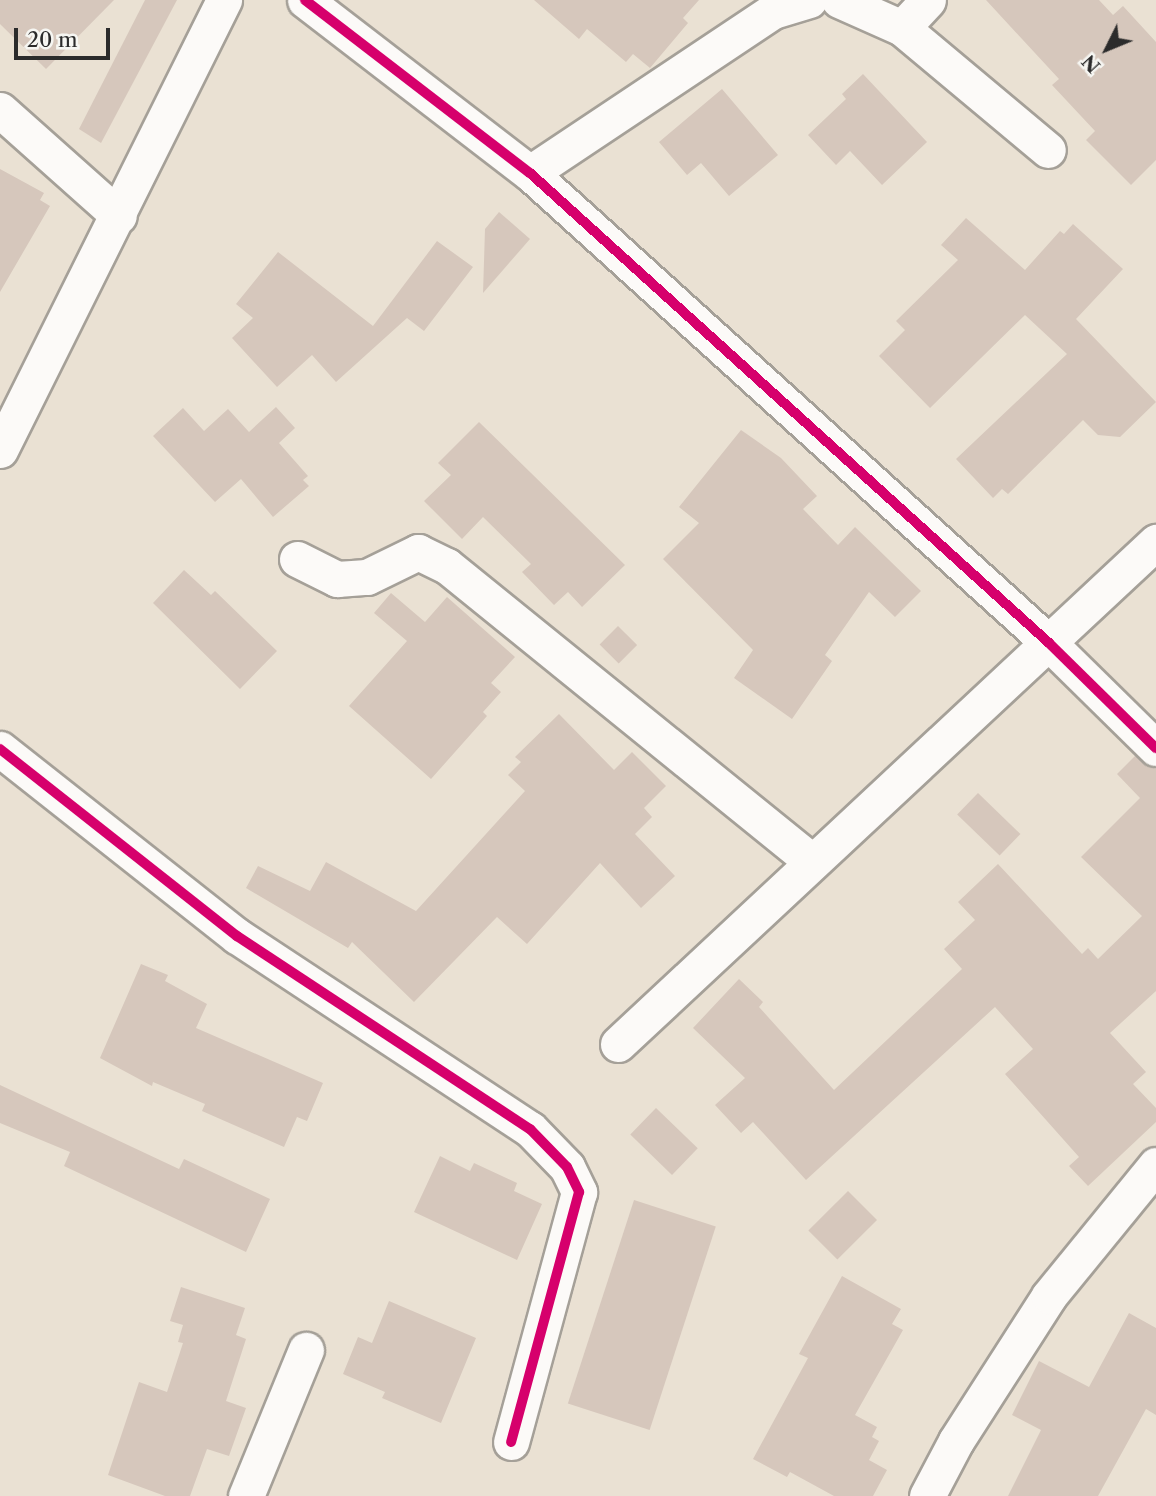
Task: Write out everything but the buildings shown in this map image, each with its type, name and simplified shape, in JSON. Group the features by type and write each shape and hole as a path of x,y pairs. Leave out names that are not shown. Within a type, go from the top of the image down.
{"street":[{"path":"0,450 119,216 224,0"},
{"path":"305,0 530,173 1049,643 1156,748"},
{"path":"530,173 773,11 809,0"},
{"path":"839,0 902,28 1048,150"},
{"path":"902,28 928,0"},
{"path":"0,110 119,216"},
{"path":"618,1044 811,861 1156,542"},
{"path":"297,559 337,579 366,578 418,552 447,566 811,861"},
{"path":"0,749 237,936 530,1129 567,1167 579,1192 510,1442"},
{"path":"928,1496 957,1441 1049,1297 1156,1165"},
{"path":"246,1496 306,1350"}],"cycle path":[{"path":"305,0 530,173 1049,643 1156,748"},
{"path":"0,749 237,936 530,1129 567,1167 579,1192 511,1442"}]}
